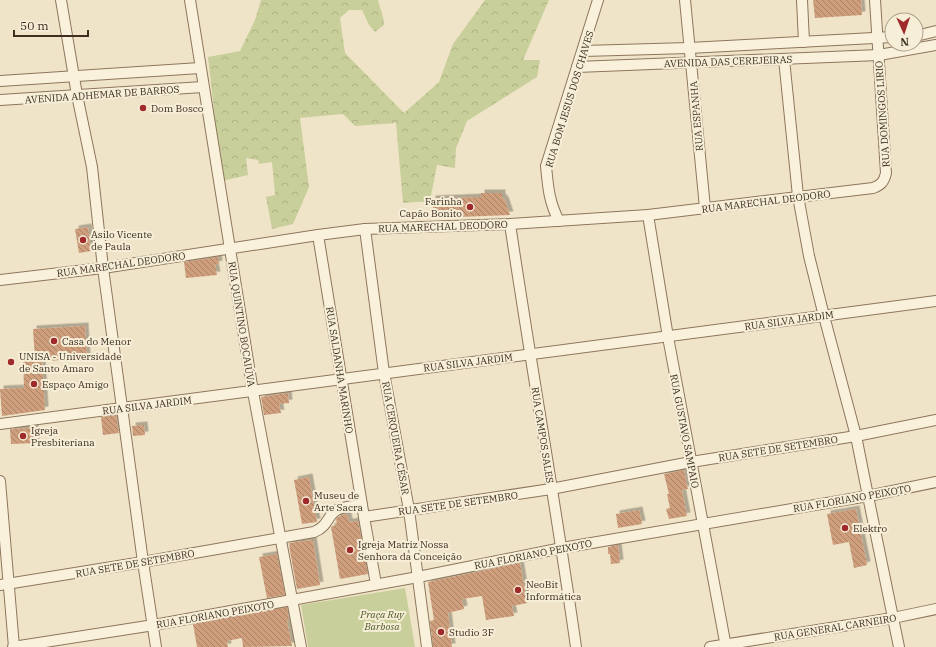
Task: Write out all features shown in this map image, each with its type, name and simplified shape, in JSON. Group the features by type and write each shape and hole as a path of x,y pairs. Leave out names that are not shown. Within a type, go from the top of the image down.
{"street":[{"path":"61,0 77,95 92,167 103,268 156,647"},
{"name":"RUA QUINTINO BOCAIÚVA","path":"190,0 253,392 301,647"},
{"name":"RUA BOM JESUS DOS CHAVES","path":"559,221 552,208 546,166 598,0"},
{"name":"RUA ESPANHA","path":"685,0 705,208"},
{"path":"802,0 804,42"},
{"name":"RUA DOMINGOS LIRIO","path":"875,0 886,166 884,180"},
{"path":"924,34 936,30"},
{"name":"AVENIDA DAS CEREJEIRAS","path":"583,51 689,48 884,38"},
{"name":"AVENIDA DAS CEREJEIRAS","path":"577,67 879,55 936,45"},
{"path":"784,59 798,196 809,256 856,436 899,647"},
{"name":"AVENIDA ADHEMAR DE BARROS","path":"0,81 200,68"},
{"name":"AVENIDA ADHEMAR DE BARROS","path":"0,100 203,87"},
{"name":"RUA MARECHAL DEODORO","path":"0,280 103,268 229,248 365,229 510,224 648,215 873,188 880,186 884,180"},
{"name":"RUA GUSTAVO SAMPAIO","path":"648,215 668,337 726,646"},
{"name":"RUA CAMPOS SALES","path":"510,224 529,354 562,548 576,647"},
{"name":"RUA CERQUEIRA CÉSAR","path":"365,229 384,373 409,510 427,647"},
{"name":"RUA SALDANHA MARINHO","path":"318,235 362,505"},
{"name":"RUA SILVA JARDIM","path":"0,424 253,392 384,373 936,301"},
{"name":"RUA SETE DE SETEMBRO","path":"364,517 551,489 691,462 856,436 936,420"},
{"path":"0,481 4,585 14,647"},
{"name":"RUA FLORIANO PEIXOTO","path":"14,647 154,625 562,548 868,496 936,482"},
{"path":"362,505 376,584"},
{"name":"RUA SETE DE SETEMBRO","path":"4,585 314,532 326,524 333,513 337,510 362,505"},
{"name":"RUA GENERAL CARNEIRO","path":"710,647 726,646 893,618 936,609"}],"green space":[{"path":"261,0 378,0 384,25 375,32 369,25 362,10 349,10 340,18 345,53 404,113 439,82 453,44 485,0 549,0 523,60 540,60 537,77 467,121 456,148 455,168 437,165 430,201 403,203 396,123 355,126 343,114 300,118 309,187 293,224 272,229 266,197 275,195 272,162 259,164 258,160 246,158 248,175 222,181 208,57 240,51 255,20"},
{"name":"Praça Ruy Barbosa","path":"405,588 415,647 308,647 301,605"}],"building":[{"path":"813,0 861,0 862,15 815,18"},
{"name":"Farinha Capão Bonito","path":"481,193 502,193 502,197 505,200 510,215 434,218 432,199 481,197"},
{"name":"Asilo Vicente de Paula","path":"88,227 91,251 79,253 75,229"},
{"path":"218,257 219,264 215,265 217,275 186,278 184,262"},
{"path":"85,326 87,359 42,361 45,410 2,416 0,389 24,388 23,360 35,359 33,329"},
{"path":"288,393 289,403 279,404 281,413 264,415 261,397"},
{"path":"116,415 119,433 103,435 101,417"},
{"path":"144,425 145,435 133,436 132,426"},
{"name":"Igreja Presbiteriana","path":"35,428 36,443 11,444 10,429"},
{"path":"684,470 688,489 682,490 687,516 669,519 666,509 670,508 667,494 669,494 664,474"},
{"name":"Museu de Arte Sacra","path":"309,477 317,522 302,524 294,480"},
{"name":"Elektro","path":"856,509 867,565 854,568 849,542 833,545 827,514"},
{"path":"639,510 642,524 618,528 616,514"},
{"name":"Igreja Matriz Nossa Senhora da Conceição","path":"345,514 348,516 349,522 358,521 368,574 340,579 331,527 337,524 336,519 338,517"},
{"path":"313,540 320,585 297,589 289,543"},
{"path":"618,545 620,563 611,564 610,554 608,554 608,547"},
{"path":"277,554 285,595 267,598 259,557"},
{"path":"520,563 527,603 512,606 514,616 486,620 482,596 462,599 464,609 448,613 452,647 433,647 430,621 434,620 428,582"},
{"path":"287,607 289,621 287,621 292,646 243,647 242,638 227,641 228,647 197,647 193,624"}],"place":[{"name":"Dom Bosco","path":"143,108"},
{"name":"Farinha Capão Bonito","path":"470,207"},
{"name":"Asilo Vicente de Paula","path":"83,240"},
{"name":"Casa do Menor","path":"54,341"},
{"name":"UNISA - Universidade de Santo Amaro","path":"11,362"},
{"name":"Espaço Amigo","path":"34,384"},
{"name":"Igreja Presbiteriana","path":"23,436"},
{"name":"Museu de Arte Sacra","path":"306,501"},
{"name":"Elektro","path":"845,528"},
{"name":"Igreja Matriz Nossa Senhora da Conceição","path":"350,550"},
{"name":"NeoBit Informática","path":"518,590"},
{"name":"Studio 3F","path":"441,632"}]}
